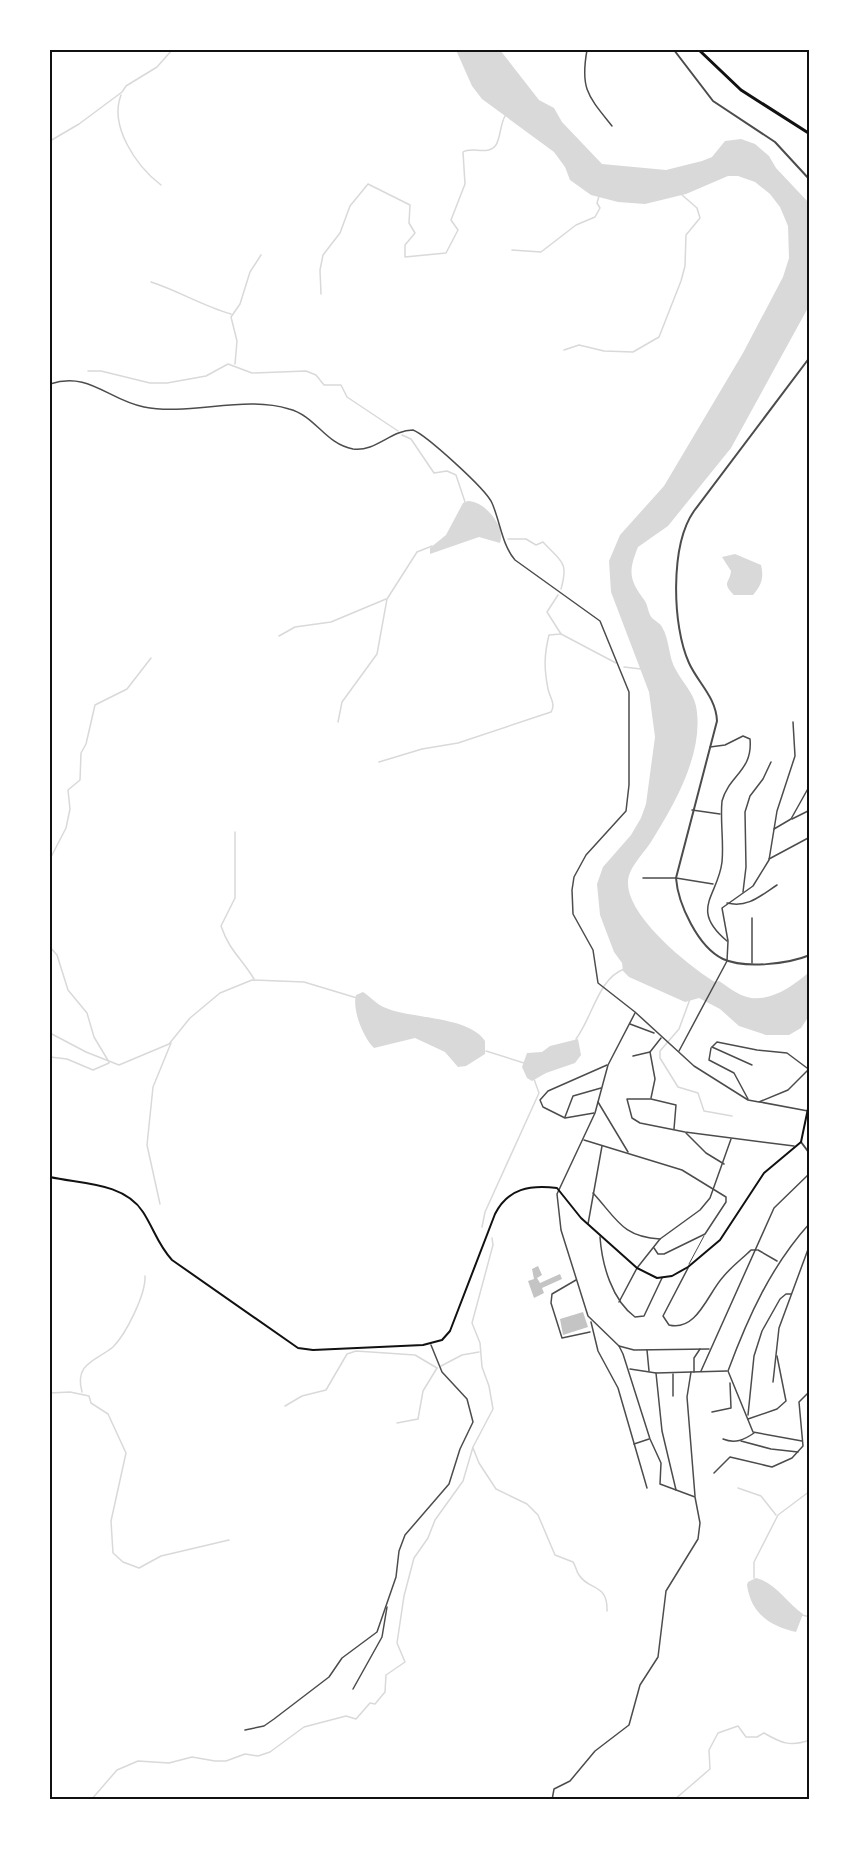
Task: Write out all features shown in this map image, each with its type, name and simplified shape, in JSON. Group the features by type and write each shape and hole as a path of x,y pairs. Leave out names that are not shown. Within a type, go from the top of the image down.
{"highway":[{"path":"699,50 741,90 810,134"}],"main road":[{"path":"50,1177 103,1187 130,1198 144,1213 159,1246 172,1260 298,1348 313,1350 430,1344 442,1340 450,1330 471,1281 495,1214 504,1198 511,1193 531,1187 557,1188 600,1238 637,1268 652,1277 662,1278 688,1267 726,1234 755,1185 801,1142 810,1099"}],"street":[{"path":"554,50 561,50"},
{"path":"587,50 583,71 586,91 612,126"},
{"path":"674,50 713,101 775,142 810,180"},
{"path":"810,357 689,518 681,539 677,577 679,618 689,662 710,695 717,714 676,878 679,899 686,915 712,950 727,961 781,964 810,955"},
{"path":"50,384 86,382 125,400 151,408 281,407 307,416 331,440 351,448 368,448 403,432 413,430 423,436 483,490 493,504 508,549 515,560 600,621 629,692 629,785 626,811 586,855 574,877 572,890 573,914 593,950 597,983 635,1012 656,1034 694,1066 748,1100 766,1105 809,1110"},
{"path":"678,1052 727,961 728,941 721,911 727,903 756,884 768,860 777,811 793,769 795,756 793,722"},
{"path":"710,747 725,745 746,735 750,739 749,758 724,794 721,814 722,863 709,900 708,916 712,926 728,941"},
{"path":"742,894 746,867 745,812 750,796 763,779 771,762"},
{"path":"791,819 810,786"},
{"path":"692,810 721,814"},
{"path":"773,830 810,810"},
{"path":"768,860 810,837"},
{"path":"643,878 676,878 714,884"},
{"path":"727,903 737,906 747,904 777,885"},
{"path":"752,918 752,963"},
{"path":"635,1012 608,1065 595,1113 557,1188 560,1224 591,1321 591,1331 598,1351 618,1388 647,1488"},
{"path":"629,1024 656,1034"},
{"path":"633,1056 650,1052 662,1038"},
{"path":"748,1100 746,1092 734,1073 709,1059 712,1047 717,1042 766,1052 787,1053 809,1069 788,1090 759,1102"},
{"path":"712,1047 752,1065"},
{"path":"650,1052 655,1079 651,1099"},
{"path":"595,1113 565,1118 543,1107 540,1100 548,1091 572,1083 608,1065"},
{"path":"565,1118 571,1099 576,1095 602,1088"},
{"path":"674,1129 676,1105 651,1099 628,1097 627,1102 632,1118 640,1123 685,1132 796,1147"},
{"path":"598,1101 628,1152"},
{"path":"685,1132 706,1153 724,1164"},
{"path":"619,1302 637,1268 660,1239 705,1206 715,1189 732,1139"},
{"path":"583,1140 682,1170 726,1197 726,1202 705,1234 664,1254 658,1254 654,1248"},
{"path":"801,1142 810,1154"},
{"path":"588,1225 602,1144"},
{"path":"701,1371 777,1203 810,1173"},
{"path":"593,1193 628,1233 645,1239 660,1239"},
{"path":"712,1412 731,1407 728,1371 748,1321 778,1262 810,1223"},
{"path":"600,1238 613,1289 619,1302 635,1317 642,1318 662,1278"},
{"path":"773,1382 779,1328 810,1244"},
{"path":"688,1267 663,1316 667,1324 675,1327 690,1322 723,1276 751,1250 757,1250 778,1262"},
{"path":"577,1280 552,1294 550,1303 562,1338 591,1331"},
{"path":"748,1418 756,1348 780,1299 786,1294 792,1294"},
{"path":"591,1321 619,1346 650,1439 662,1466 661,1485 695,1497"},
{"path":"245,1730 269,1723 329,1677 342,1658 377,1632 387,1604 405,1534 449,1484 460,1449 473,1422 473,1413 467,1399 442,1372 430,1344"},
{"path":"619,1346 647,1350 710,1349"},
{"path":"552,1800 554,1789 570,1781 595,1751 629,1725 640,1685 658,1657 666,1591 699,1533 687,1397 694,1358 701,1349"},
{"path":"647,1350 649,1372"},
{"path":"748,1418 777,1408 786,1401 777,1355"},
{"path":"628,1369 656,1373 728,1371"},
{"path":"656,1373 660,1421 676,1490"},
{"path":"673,1373 673,1396"},
{"path":"730,1382 755,1433"},
{"path":"714,1473 728,1457 772,1467 785,1463 799,1452 802,1441 799,1402 810,1391"},
{"path":"741,1441 755,1433 802,1441"},
{"path":"633,1444 650,1439"},
{"path":"723,1439 799,1452"},
{"path":"354,1689 382,1637 387,1604"}],"lane":[{"path":"688,1267 705,1234"}],"shaded area":[{"path":"456,50 500,50 539,100 554,108 562,122 602,164 666,170 712,157 725,141 741,139 755,144 769,156 776,168 809,203 809,306 731,448 668,526 638,547 632,570 633,581 651,616 662,627 673,665 693,696 698,724 692,759 686,777 660,827 631,871 628,881 630,895 637,909 661,939 715,982 719,981 741,995 761,998 779,993 809,972 809,1016 801,1028 789,1035 766,1035 739,1026 720,1009 699,998 685,1002 629,977 623,971 622,963 614,952 600,915 597,884 603,867 631,835 641,818 646,804 655,737 649,692 611,592 609,561 620,535 664,486 743,353 783,277 789,258 788,226 780,207 770,194 755,182 738,176 728,176 686,194 645,204 618,202 591,195 570,180 565,167 554,152 482,99 472,86"},
{"path":"468,501 481,505 493,516 500,530 500,543 479,537 430,554 430,548 446,535 463,503"},
{"path":"735,554 761,565 762,581 753,595 734,595 727,585 731,571 722,557"},
{"path":"363,992 380,1005 397,1012 453,1022 466,1027 485,1041 485,1054 466,1066 458,1067 445,1052 415,1038 374,1048 362,1030 357,1015 356,995"},
{"path":"578,1039 581,1055 575,1063 546,1073 532,1081 527,1078 522,1067 527,1053 542,1052 550,1046"},
{"path":"756,1578 775,1588 803,1614 796,1632 770,1622 757,1611 747,1585"}],"building":[{"path":"538,1266 542,1275 537,1278 540,1283 560,1274 562,1279 542,1288 544,1293 534,1298 528,1281 534,1279 532,1269"},
{"path":"583,1312 588,1327 563,1335 560,1319"}],"waterway":[{"path":"50,141 79,124 122,92 126,86 157,67 172,50"},
{"path":"121,95 118,107 119,119 127,144 143,167 161,185"},
{"path":"321,294 320,270 323,255 340,233 350,206 368,184 410,205 409,223 415,233 405,245 405,257 446,253 458,230 451,220 465,184 463,152 493,148 498,142 505,116"},
{"path":"564,350 579,345 604,351 633,352 659,337 685,266 686,235 700,218 697,208 681,194"},
{"path":"512,250 541,252 576,225 595,217 600,208 597,203 599,196"},
{"path":"235,364 237,341 231,317 240,304 250,272 261,255"},
{"path":"151,282 231,314"},
{"path":"88,371 101,371 150,383 167,383 206,376 228,364 252,373 306,371 316,375 324,385 341,385 347,397 398,431"},
{"path":"402,435 411,439 434,473 447,471 456,475 465,502"},
{"path":"508,539 526,539 536,545 543,542 559,558 564,567 561,589"},
{"path":"338,722 342,702 377,654 387,599 417,552 432,546"},
{"path":"558,595 547,612 561,634 616,663"},
{"path":"279,636 295,627 331,622 386,599"},
{"path":"379,762 422,749 458,743 551,712 553,704 546,675 546,649 549,635 561,634"},
{"path":"50,859 66,828 70,809 68,790 80,780 81,753 86,744 95,705 127,689 151,658"},
{"path":"624,667 641,669"},
{"path":"235,832 235,898 221,926 232,948 254,979"},
{"path":"50,947 57,955 68,990 87,1013 94,1037 109,1062"},
{"path":"576,1039 602,989 615,974 624,969"},
{"path":"50,1033 86,1052 119,1065 169,1044 190,1018 220,993 252,980 304,982 357,998"},
{"path":"690,999 679,1029 660,1051 660,1058 678,1087 698,1093 704,1111 732,1116"},
{"path":"160,1204 147,1145 153,1087 171,1043"},
{"path":"486,1051 524,1063"},
{"path":"50,1057 67,1059 93,1070 109,1063"},
{"path":"482,1227 485,1212 539,1093 534,1079"},
{"path":"91,1800 117,1770 138,1761 169,1763 192,1757 226,1761 245,1754 258,1756 270,1752 304,1727 346,1716 356,1719 370,1703 375,1704 385,1692 386,1675 405,1662 397,1643 404,1596 414,1558 428,1538 435,1520 463,1481 473,1447 493,1409 489,1386 482,1367 480,1343 472,1323 493,1245 492,1238"},
{"path":"82,1392 80,1382 84,1369 113,1347 124,1333 139,1303 145,1276"},
{"path":"285,1406 302,1396 326,1390 347,1354 356,1351 415,1355 437,1368"},
{"path":"441,1366 462,1355 479,1352"},
{"path":"397,1423 418,1419 423,1391 437,1368"},
{"path":"50,1393 70,1392 89,1396 91,1403 108,1414 126,1453 111,1521 113,1553 123,1562 139,1568 161,1556 229,1540"},
{"path":"473,1448 479,1463 496,1489 527,1504 538,1515 555,1555 573,1562 583,1580 601,1592 607,1611"},
{"path":"738,1488 761,1496 776,1515"},
{"path":"754,1578 754,1562 778,1515 810,1491"},
{"path":"802,1615 810,1617"},
{"path":"674,1800 710,1769 709,1750 718,1733 738,1726 746,1737 757,1737 764,1733 786,1743 810,1740"}]}
